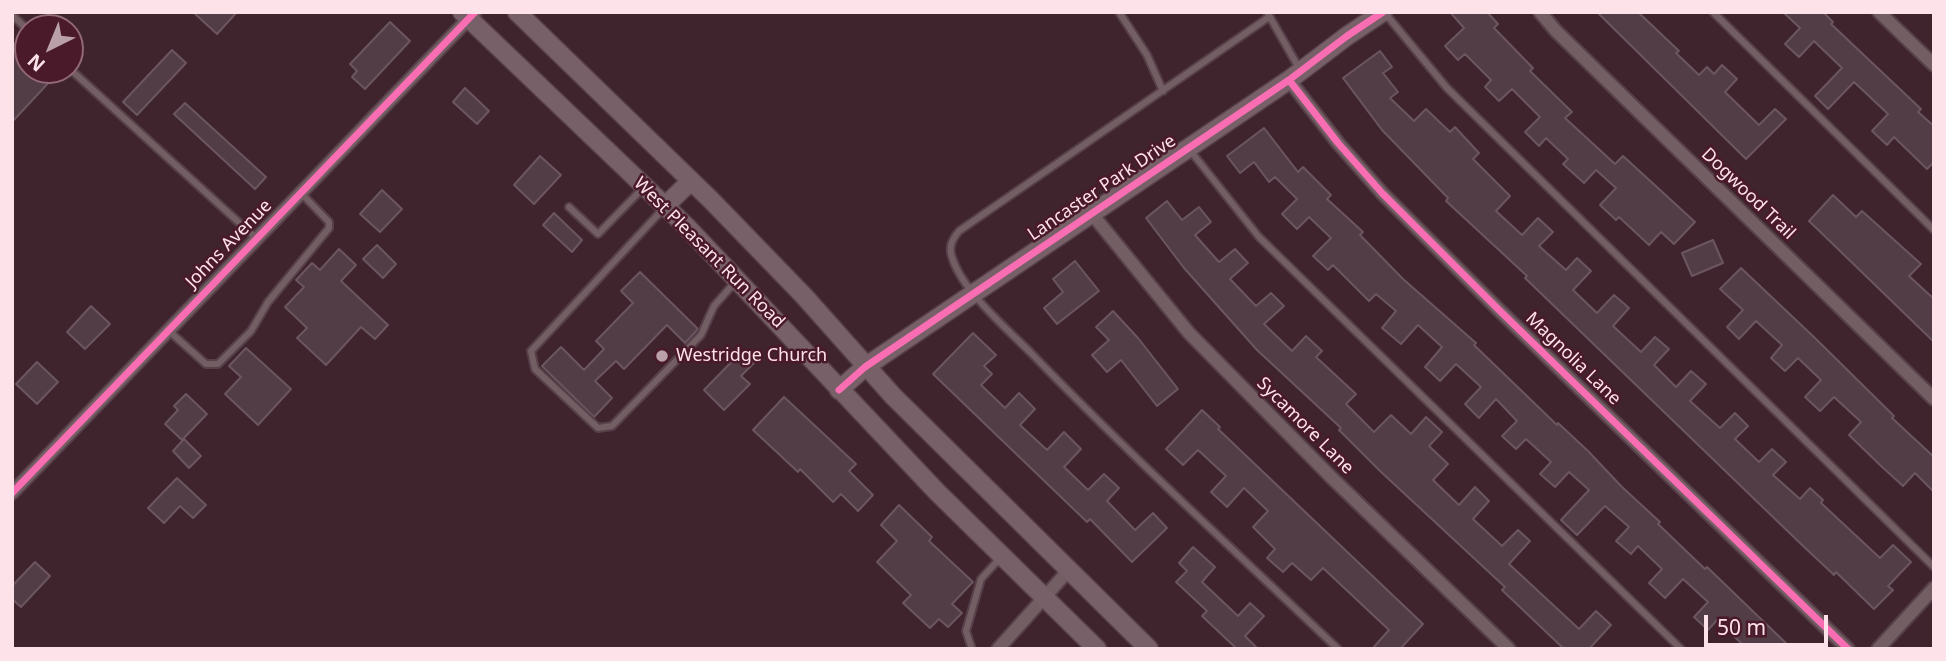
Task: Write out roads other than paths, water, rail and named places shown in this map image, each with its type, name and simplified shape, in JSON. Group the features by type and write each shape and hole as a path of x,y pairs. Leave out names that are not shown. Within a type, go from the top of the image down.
{"main road":[{"name":"West Pleasant Run Road","path":"517,12 691,181 804,296 866,367 1149,649"},
{"name":"Lancaster Park Drive","path":"839,390 866,367 1295,76 1383,12"},
{"name":"West Pleasant Run Road","path":"469,14 738,279 839,390 1097,649"},
{"path":"665,206 691,181"}],"street":[{"name":"Dogwood Trail","path":"1540,12 1934,399"},
{"path":"1879,12 1934,65"},
{"name":"Johns Avenue","path":"12,493 469,14"},
{"name":"Magnolia Lane","path":"1295,76 1338,143 1382,193 1848,649"},
{"name":"Sycamore Lane","path":"1092,214 1189,333 1331,477 1510,649"},
{"path":"999,649 1068,571"},
{"path":"1878,649 1934,588"}],"lane":[{"path":"1119,12 1147,55 1163,91"},
{"path":"1383,12 1447,88 1934,567"},
{"path":"1713,12 1934,230"},
{"path":"1295,76 1268,14 1163,91 959,231 950,248 953,262 973,293 1060,383 1338,649"},
{"path":"84,82 256,238"},
{"path":"1189,148 1258,237 1681,649"},
{"path":"569,207 598,234 644,186"},
{"path":"168,330 206,364 219,364 251,331 268,302 328,232 329,222 300,192"},
{"path":"665,206 531,351 535,369 598,428 612,426 701,335 714,306 738,279"},
{"path":"972,649 966,631 981,579 1002,556"}],"place":[{"name":"Westridge Church","path":"662,356"}]}
